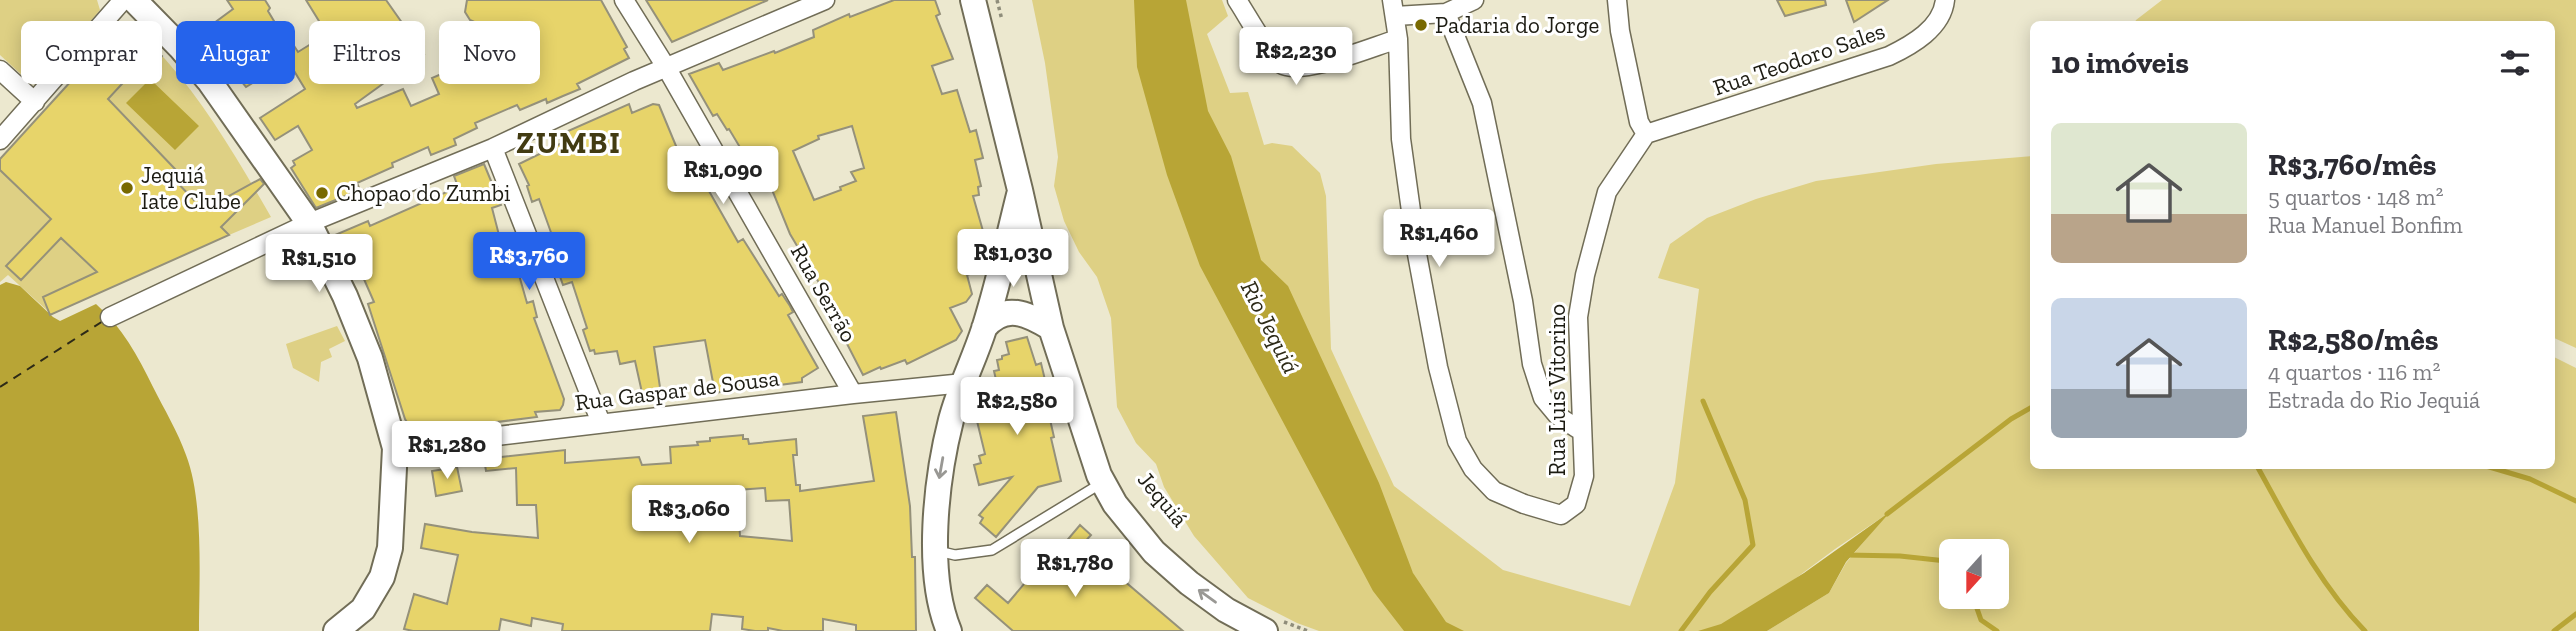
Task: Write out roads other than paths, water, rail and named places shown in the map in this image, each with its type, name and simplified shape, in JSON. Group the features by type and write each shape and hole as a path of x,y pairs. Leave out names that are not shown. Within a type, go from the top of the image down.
{"main road":[{"path":"134,0 210,82 309,223 345,296 370,358 395,448 390,548 382,577 363,609 337,631"},
{"path":"973,0 1051,328 1103,482 1115,504 1154,552 1189,583 1226,610 1274,626"},
{"path":"949,631 941,604 936,551 939,474 952,418 984,328 1020,190"},
{"path":"984,328 995,317 1018,312 1030,315 1051,328"}],"street":[{"path":"0,140 124,0"},
{"name":"Rua Serrão","path":"624,0 666,67 853,394"},
{"path":"110,317 309,223 494,148 666,67 825,0"},
{"path":"1237,0 1273,55 1281,64 1292,68 1310,66 1398,39 1394,8 1446,13 1474,0"},
{"path":"1617,0 1620,31 1636,109 1642,131 1646,134"},
{"name":"Rua Teodoro Sales","path":"1646,134 1889,56 1918,42 1942,12 1945,0"},
{"path":"1446,13 1482,103 1523,301 1532,364 1543,398 1558,416 1581,431"},
{"name":"Rua Luis Vitorino","path":"1398,39 1401,139 1416,254 1438,367 1457,441 1473,469 1494,491 1550,513 1561,514 1568,510 1576,504 1581,493 1584,476 1578,317 1585,275 1607,192 1646,134"},
{"path":"0,71 35,102"},
{"path":"494,148 601,423"},
{"name":"Rua Gaspar de Sousa","path":"395,448 964,383"}],"lane":[{"path":"936,551 955,555 992,550 1103,482"}],"water":[{"name":"Rio Jequiá","path":"1134,0 1186,0 1208,111 1231,156 1261,260 1288,286 1379,483 1413,573 1446,622 1464,631 1404,631 1373,591 1200,266 1167,175 1137,67"},
{"path":"145,84 155,84 199,126 175,150 126,103"},
{"path":"6,282 20,286 60,321 96,304 129,342 179,438 192,474 198,518 199,631 0,631 0,285"},
{"path":"1891,511 1846,562 1829,593 1767,631 1698,631 1721,624 1804,573"}],"waterway":[{"path":"1681,631 1710,592 1753,545 1745,500 1703,401"},
{"path":"1887,514 2011,419 2030,408"},
{"path":"2259,469 2319,573 2348,613 2365,631"},
{"path":"2496,469 2530,479 2576,501"},
{"path":"1846,555 1939,560"},
{"path":"1977,609 1981,620 1997,631"},
{"path":"2554,631 2576,614"}],"place":[{"name":"Padaria do Jorge","path":"1421,25"},
{"name":"Jequiá Iate Clube","path":"127,188"},
{"name":"Chopao do Zumbi","path":"322,193"}],"district":[{"name":"ZUMBI","path":"569,143"}]}
